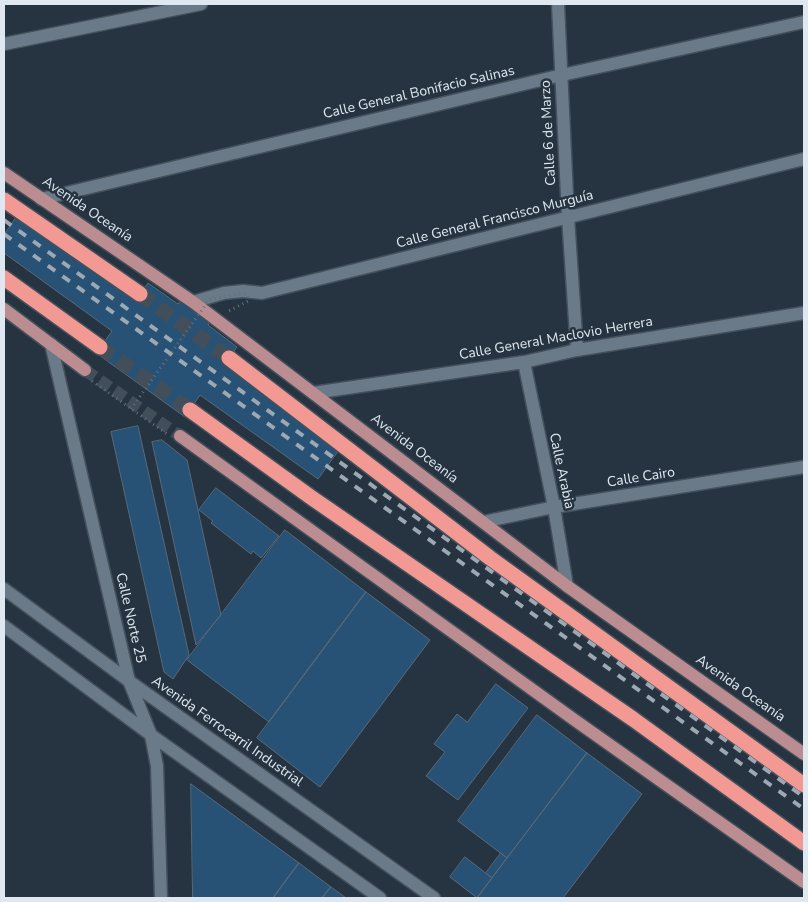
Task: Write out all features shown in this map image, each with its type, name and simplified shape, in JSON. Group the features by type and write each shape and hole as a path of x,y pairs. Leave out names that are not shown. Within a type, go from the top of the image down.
{"highway":[{"path":"4,200 140,294"},
{"path":"4,278 100,347"},
{"path":"229,358 490,558 804,785"},
{"path":"190,410 312,498 632,719 804,843"}],"main road":[{"name":"Avenida Oceanía","path":"4,173 193,302 567,586 804,754"},
{"path":"4,309 87,374"},
{"path":"175,436 804,882"}],"street":[{"path":"4,44 202,4"},
{"name":"Calle 6 de Marzo","path":"558,4 568,217 577,350"},
{"name":"Calle General Bonifacio Salinas","path":"41,199 562,75 804,22"},
{"name":"Calle General Francisco Murguía","path":"193,302 224,293 243,290 262,293 804,159"},
{"name":"Calle General Maclovio Herrera","path":"313,393 524,362 577,350 804,313"},
{"name":"Calle Norte 25","path":"51,344 129,681 152,735 157,774 161,898"},
{"name":"Calle Arabia","path":"524,362 554,507 567,586"},
{"name":"Calle Cairo","path":"483,522 554,507 804,467"},
{"name":"Avenida Ferrocarril Industrial","path":"4,589 129,681 434,898"},
{"path":"4,626 152,735 380,898"}],"path":[{"path":"132,409 208,300 244,293 248,296 248,301 229,311"},
{"path":"87,374 132,409 175,436"}],"building":[{"path":"18,215 136,300 148,283 178,304 182,299 211,320 208,325 237,347 225,364 341,447 318,479 200,395 185,417 96,353 112,331 4,253 4,235"},
{"path":"138,426 189,655 173,679 164,672 111,432"},
{"path":"162,440 187,460 221,615 196,645 152,442"},
{"path":"216,488 279,536 261,558 253,551 251,554 211,523 213,521 199,510"},
{"path":"285,530 366,592 269,722 187,660"},
{"path":"366,592 430,640 320,787 257,738"},
{"path":"496,684 528,708 458,800 426,776 445,752 434,744 457,714 467,722"},
{"path":"537,715 587,753 507,858 458,821"},
{"path":"587,753 642,794 563,898 477,898"},
{"path":"191,784 299,863 273,898 193,898"},
{"path":"501,853 507,858 492,878 486,873"},
{"path":"465,857 492,878 477,898 450,877"},
{"path":"299,863 331,887 322,898 273,898"},
{"path":"331,887 346,898 322,898"}],"tunnel":[{"path":"140,294 229,358"},
{"path":"100,347 190,410"},
{"path":"85,370 180,436"}],"railway":[{"path":"4,220 804,797"},
{"path":"4,234 804,809"}]}
